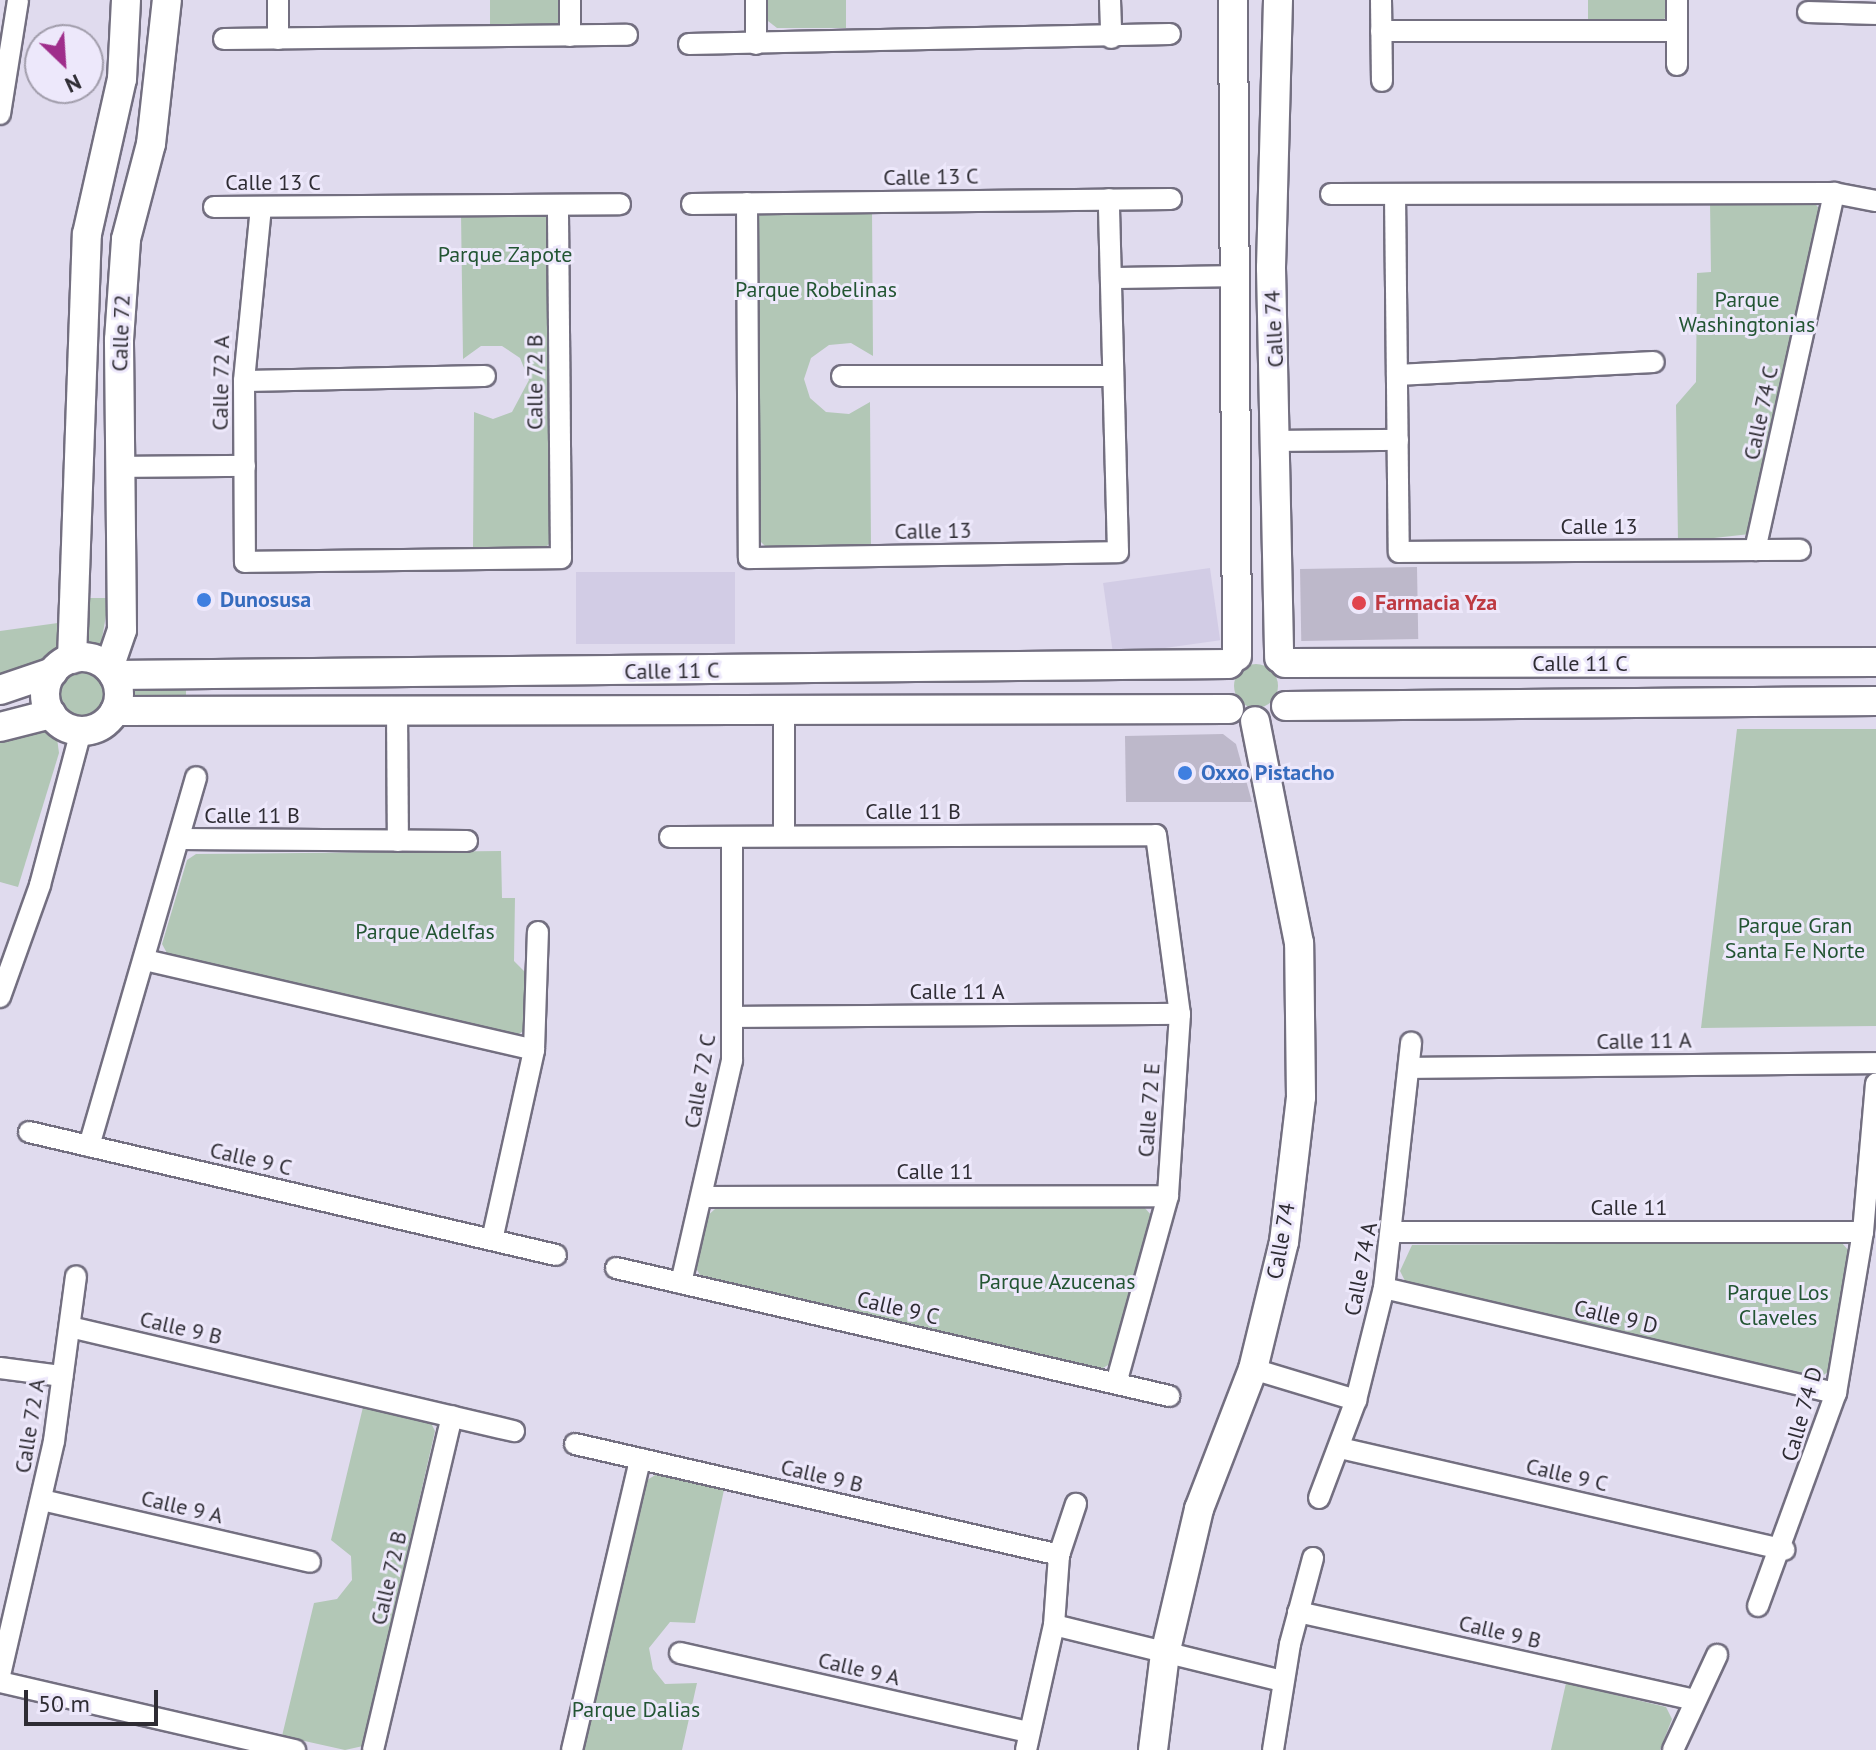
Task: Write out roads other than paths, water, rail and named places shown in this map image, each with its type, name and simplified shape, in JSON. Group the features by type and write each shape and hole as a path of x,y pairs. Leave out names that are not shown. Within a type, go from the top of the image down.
{"main road":[{"name":"Calle 72","path":"62,665 78,525 87,234 125,50 126,0"},
{"name":"Calle 72","path":"111,672 122,630 120,467 126,239 151,144 167,0"},
{"name":"Calle 74","path":"1233,0 1232,276 1241,603 1233,660"},
{"name":"Calle 74","path":"1278,0 1271,170 1279,441 1277,603 1282,660"},
{"path":"125,50 162,54"},
{"path":"1233,63 1252,69 1274,61"},
{"path":"1232,165 1256,160 1271,170"},
{"path":"1238,508 1279,507"},
{"path":"78,525 100,542 121,541"},
{"path":"1241,603 1277,603"},
{"path":"1258,650 1282,660 1292,680 1286,706 1255,721 1229,709 1221,681 1233,660 1258,650"},
{"name":"Calle 11 C","path":"111,672 211,675 1140,667 1233,660"},
{"name":"Calle 11 C","path":"1282,660 1523,664 1876,662"},
{"path":"1725,663 1735,682 1732,701"},
{"path":"1523,664 1514,684 1523,703"},
{"path":"51,714 46,688 62,665"},
{"path":"0,690 62,665 111,672 115,711 81,731 51,714 0,727"},
{"path":"1135,705 1148,686 1140,667"},
{"path":"619,671 619,708"},
{"path":"654,671 655,708"},
{"path":"694,671 695,708"},
{"path":"211,675 212,711"},
{"name":"Calle 11 C","path":"1286,706 1876,701"},
{"name":"Calle 11 C","path":"115,711 1135,705 1229,709"},
{"name":"Calle 74","path":"1153,1750 1165,1654 1199,1509 1253,1369 1284,1242 1301,1097 1299,943 1255,721"}],"street":[{"path":"0,114 7,50 18,0"},
{"path":"278,0 278,39"},
{"path":"570,0 570,36"},
{"path":"756,0 756,44"},
{"path":"1110,0 1111,38"},
{"path":"1381,0 1382,81"},
{"path":"1677,0 1677,65"},
{"path":"1808,12 1854,6 1876,14"},
{"path":"1381,31 1677,31"},
{"path":"689,44 1111,38 1170,34"},
{"path":"224,39 627,35"},
{"path":"1331,194 1834,193 1876,201"},
{"name":"Calle 74 C","path":"1755,550 1834,193"},
{"path":"1279,441 1398,440 1395,194"},
{"path":"842,376 1109,376 1109,199"},
{"name":"Calle 13 C","path":"692,204 1171,199"},
{"name":"Calle 13","path":"747,203 749,558 1118,552 1109,376"},
{"name":"Calle 13 C","path":"214,207 620,204"},
{"name":"Calle 72 B","path":"245,562 561,558 558,205"},
{"name":"Calle 72 A","path":"245,562 244,381 261,207"},
{"path":"1111,278 1232,276"},
{"path":"1397,375 1654,362"},
{"path":"244,381 485,376"},
{"name":"Calle 13","path":"1398,440 1399,552 1800,550"},
{"path":"120,467 245,466"},
{"path":"784,707 784,836"},
{"path":"397,710 398,841"},
{"path":"0,997 40,885 81,731"},
{"path":"89,1146 181,839 196,777"},
{"name":"Calle 11 B","path":"670,837 1156,835"},
{"name":"Calle 72 E","path":"1116,1383 1168,1196 1180,1014 1156,835"},
{"name":"Calle 72 C","path":"681,1283 702,1197 735,1017 732,837"},
{"name":"Calle 11 B","path":"181,839 467,841"},
{"path":"492,1240 534,1050 538,932"},
{"path":"145,960 534,1050"},
{"name":"Calle 11 A","path":"735,1017 1180,1014"},
{"name":"Calle 74 A","path":"1319,1498 1356,1400 1384,1288 1394,1232 1412,1068 1411,1042"},
{"name":"Calle 11 A","path":"1412,1068 1876,1063"},
{"name":"Calle 74 D","path":"1758,1606 1784,1550 1836,1393 1863,1232 1876,1084"},
{"name":"Calle 9 C","path":"29,1132 556,1255"},
{"name":"Calle 11","path":"702,1197 1168,1196"},
{"name":"Calle 11","path":"1394,1232 1863,1232"},
{"name":"Calle 9 C","path":"616,1268 1169,1396"},
{"name":"Calle 72 A","path":"0,1675 42,1500 76,1276"},
{"name":"Calle 9 D","path":"1384,1288 1836,1393"},
{"name":"Calle 9 B","path":"70,1327 514,1431"},
{"path":"0,1368 62,1376"},
{"path":"1253,1369 1356,1400"},
{"name":"Calle 72 B","path":"373,1750 452,1416"},
{"name":"Calle 9 B","path":"575,1444 1059,1555"},
{"name":"Calle 9 C","path":"1340,1448 1784,1550"},
{"path":"572,1750 640,1459"},
{"name":"Calle 9 A","path":"42,1500 310,1562"},
{"path":"1027,1741 1054,1625 1059,1555 1076,1504"},
{"path":"1273,1750 1282,1681 1313,1558"},
{"name":"Calle 9 B","path":"1298,1612 1692,1699"},
{"path":"1054,1625 1282,1681"},
{"name":"Calle 9 A","path":"680,1653 1027,1741"},
{"path":"1673,1750 1692,1699 1717,1655"},
{"path":"0,1682 295,1750"}],"place":[{"name":"Dunosusa","path":"204,600"},
{"name":"Farmacia Yza","path":"1359,603"},
{"name":"Oxxo Pistacho","path":"1185,773"}],"park label":[{"name":"Parque Zapote","path":"505,255"},
{"name":"Parque Robelinas","path":"816,290"},
{"name":"Parque Washingtonias","path":"1747,312"},
{"name":"Parque Adelfas","path":"425,932"},
{"name":"Parque Gran Santa Fe Norte","path":"1795,938"},
{"name":"Parque Azucenas","path":"1057,1282"},
{"name":"Parque Los Claveles","path":"1778,1304"},
{"name":"Parque Dalias","path":"636,1710"}]}
